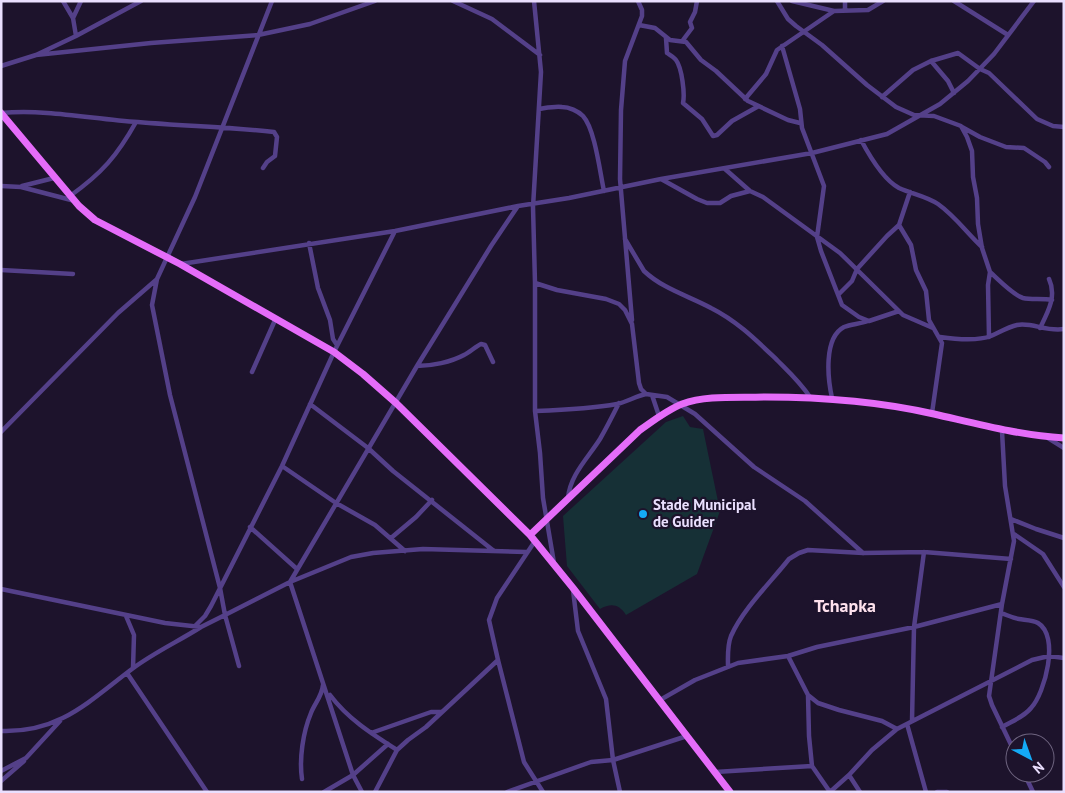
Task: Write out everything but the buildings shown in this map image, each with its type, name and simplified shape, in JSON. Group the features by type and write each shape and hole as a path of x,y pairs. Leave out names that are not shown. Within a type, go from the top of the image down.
{"main road":[{"path":"1,113 54,178 95,220 335,348 396,403 532,538 573,588 730,792"},
{"path":"532,538 548,518 640,430 659,416 681,404 696,400 729,398 832,398 932,413 1002,431 1064,438"}],"street":[{"path":"63,1 73,18 76,36"},
{"path":"73,18 81,1"},
{"path":"1,66 36,55 142,1"},
{"path":"239,666 170,395 152,305 157,280 195,196 272,1"},
{"path":"36,55 258,35 310,24 375,1"},
{"path":"454,1 492,19 540,55"},
{"path":"534,1 540,55 539,109 533,203 535,411 543,498 555,567"},
{"path":"638,1 642,10 642,16 624,68 621,110 620,188 639,383 642,389 649,394 667,397 681,404 707,424 754,466 805,501 863,553"},
{"path":"683,40 692,28 690,22 695,12 697,1"},
{"path":"777,1 788,18 839,58 853,73 882,97 906,113 934,116 961,126 980,137 1006,148 1024,148 1045,162 1049,167"},
{"path":"792,1 834,10 868,10 883,1"},
{"path":"845,1 845,10"},
{"path":"954,1 1008,35"},
{"path":"180,264 395,231 661,179 812,153 887,134 924,114 954,92 980,69 994,54 1034,1"},
{"path":"745,99 766,74 777,50 834,10"},
{"path":"639,25 655,28 666,38 683,40 701,60 716,71 745,99 757,107 800,123"},
{"path":"666,38 667,53 678,64 685,93 684,103 702,119 713,136 717,135 732,121 757,107"},
{"path":"782,46 800,109 800,123 824,186 817,237 821,251 842,305 869,321"},
{"path":"882,97 913,70 931,61 958,52 980,69 990,73 1037,119 1053,126 1064,127"},
{"path":"931,61 948,81 954,92"},
{"path":"539,109 561,107 576,111 582,115 588,123 604,191"},
{"path":"1,113 26,111 63,113 136,122 274,132 276,134 275,156 263,168"},
{"path":"1,186 21,187 73,199 101,172 128,137 136,122"},
{"path":"961,126 972,151 978,224 982,248 990,272 988,285 989,337"},
{"path":"861,140 873,163 893,184 939,205 962,224 982,248"},
{"path":"725,169 750,191 763,197 840,253 899,311 907,317 932,328"},
{"path":"21,187 54,178"},
{"path":"661,179 697,200 707,203 720,203 731,196 750,191"},
{"path":"839,294 852,281 857,269 887,236 900,225 910,192"},
{"path":"362,792 353,775 290,582 417,366 490,246 518,206"},
{"path":"900,225 911,245 916,270 926,291 929,320 932,328 940,337 942,348 932,413"},
{"path":"198,626 220,588 282,466 335,348 395,231"},
{"path":"625,238 647,274 664,285 729,318 747,331 801,383 810,397"},
{"path":"308,244 318,288 330,320 335,348"},
{"path":"1,270 74,274"},
{"path":"990,272 1018,296 1052,300"},
{"path":"1040,328 1052,300 1053,292 1049,278"},
{"path":"1,432 118,313 157,280"},
{"path":"535,283 557,290 606,299 619,304 625,310 632,324"},
{"path":"832,398 828,368 829,354 836,337 844,328 899,311"},
{"path":"252,372 276,318"},
{"path":"940,337 957,339 989,337 1017,325 1026,325 1052,331 1064,329"},
{"path":"417,366 428,366 463,356 481,344 486,345 493,362"},
{"path":"535,411 586,408 619,403 649,394"},
{"path":"649,394 659,416"},
{"path":"568,498 569,488 575,476 600,439 619,403"},
{"path":"310,404 368,448 393,471 494,551"},
{"path":"1002,431 1005,486 1014,534 989,696 1005,733"},
{"path":"1046,437 1064,448"},
{"path":"282,466 336,503 375,525 405,551"},
{"path":"391,538 416,517 432,500"},
{"path":"1010,519 1036,530 1064,538"},
{"path":"250,527 298,569"},
{"path":"1014,534 1043,554 1064,587"},
{"path":"532,538 526,552 498,598 490,620 498,660 524,762 543,792"},
{"path":"1,781 26,758 61,720 106,690 133,668 198,626 225,615 290,582 351,557 373,553 423,549 526,552"},
{"path":"728,667 730,637 744,614 789,559 798,553 808,550 863,553 924,552 1011,559"},
{"path":"912,721 914,627 924,552"},
{"path":"573,588 578,631 606,700 613,760 620,792"},
{"path":"1,589 126,616 164,623 198,626"},
{"path":"660,700 694,680 728,667 746,662 788,656 818,647 914,627 1002,604"},
{"path":"1001,613 1040,625 1046,635 1049,656 1047,673 1038,698 1026,713 1002,727"},
{"path":"126,616 134,635 133,668"},
{"path":"788,656 808,695 818,703 882,721 897,729"},
{"path":"808,695 812,766 830,792 850,776 872,750 897,729 1032,660 1049,656 1064,658"},
{"path":"375,792 397,750 421,732 498,660"},
{"path":"127,673 207,792"},
{"path":"302,779 300,766 308,718 322,694 324,683"},
{"path":"327,692 348,716 397,750"},
{"path":"370,733 431,712 441,712"},
{"path":"1,731 36,728 61,720"},
{"path":"906,724 926,792"},
{"path":"510,791 591,762 613,760 687,736"},
{"path":"324,792 353,775 388,744"},
{"path":"1,771 26,758"},
{"path":"715,772 812,766"},
{"path":"850,776 860,792"},
{"path":"937,792 947,792"}],"green space":[{"name":"Stade Municipal de Guider","path":"683,416 690,427 703,429 720,511 697,574 626,615 618,607 611,605 600,609 567,566 563,516 666,422"}],"place":[{"name":"Stade Municipal de Guider","path":"643,514"}],"district":[{"name":"Tchapka","path":"845,606"}]}
